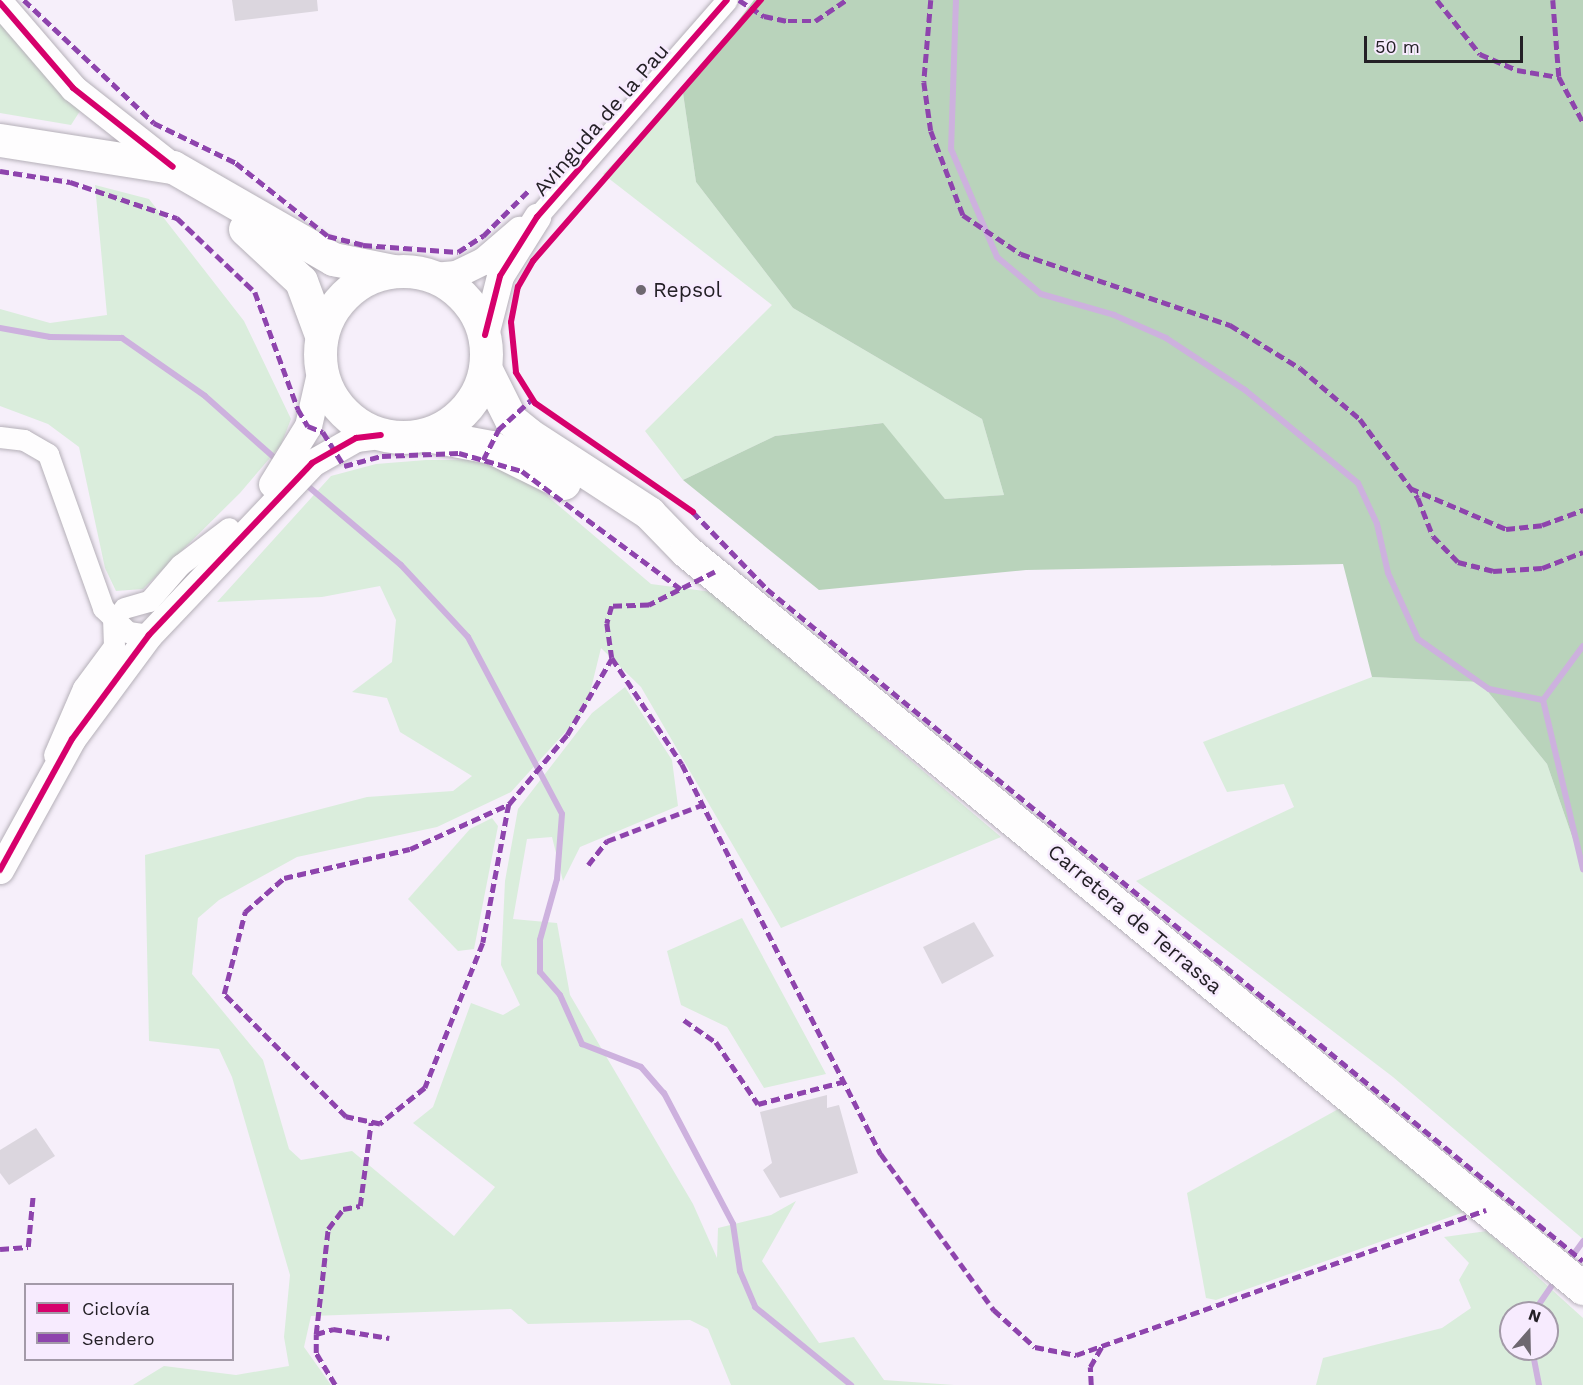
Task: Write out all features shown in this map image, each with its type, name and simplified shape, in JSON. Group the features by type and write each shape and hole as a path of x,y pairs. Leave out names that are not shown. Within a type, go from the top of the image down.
{"main road":[{"path":"0,140 122,157 173,167 333,259 433,276 461,294 485,335 486,370 464,412 427,435 381,435 336,405 321,369 321,335 301,281 287,263 206,202 122,157"},
{"path":"321,335 329,315 351,288 394,271"},
{"name":"Carretera de Terrassa","path":"486,370 511,420 649,513 686,551 1569,1277"},
{"name":"Carretera de Terrassa","path":"427,435 465,439 526,460 686,551"}],"street":[{"name":"Avinguda de la Pau","path":"485,335 500,276 537,217 728,0"},
{"path":"0,3 73,88 173,167"},
{"name":"Avinguda de la Pau","path":"433,276 456,274 483,261 537,217"},
{"path":"0,870 42,790 120,671 159,606 298,448 321,369"},
{"path":"141,635 312,463 356,438 381,435"},
{"path":"2,438 24,440 48,454 100,597 141,635"},
{"path":"119,614 149,601 180,565 229,528"},
{"path":"42,790 73,707 114,646 119,614"}],"green space":[{"path":"754,0 1583,0 1583,868 1547,764 1480,682 1372,677 1343,564 1026,570 819,590 683,480 775,436 883,423 945,499 1004,495 982,419 793,308 696,182 683,93"},
{"path":"0,20 80,111 71,125 0,113"},
{"path":"683,93 696,182 793,308 982,419 1004,495 945,499 882,423 775,436 683,480 645,431 772,305 603,174"},
{"path":"95,185 149,199 244,321 291,419 281,445 240,493 143,589 116,591 105,568 79,447 48,424 0,406 0,309 50,323 107,315"},
{"path":"426,460 483,460 532,483 651,584 712,592 1001,837 781,928 641,687 601,648 586,709 511,792 437,827 297,857 219,900 198,918 192,974 263,1060 289,1149 301,1160 352,1151 454,1236 495,1187 413,1123 433,1107 471,1003 503,1015 520,1005 501,965 505,881 518,809 592,713 625,687 672,760 678,806 580,847 563,881 552,837 527,839 513,919 557,923 570,995 693,1204 717,1258 718,1228 771,1215 796,1201 762,1261 819,1343 854,1337 884,1380 954,1385 731,1385 708,1329 690,1320 528,1324 511,1309 311,1316 304,1347 331,1385 133,1385 164,1366 236,1375 289,1366 284,1337 290,1275 232,1077 219,1049 149,1041 145,855 367,797 453,791 472,776 400,732 387,698 352,692 392,662 396,620 380,586 322,597 217,602 331,476 376,464"},
{"path":"1372,677 1480,682 1547,764 1583,868 1583,1239 1393,1077 1136,881 1294,807 1284,784 1227,792 1203,742"},
{"path":"492,818 498,826 474,949 458,951 408,899 470,829"},
{"path":"742,918 826,1074 764,1088 727,1027 681,1005 667,951"},
{"path":"1342,1107 1464,1212 1216,1300 1206,1298 1187,1193"},
{"path":"1487,1231 1583,1318 1583,1385 1316,1385 1323,1358 1442,1328 1471,1308 1459,1280 1469,1263 1444,1237"}],"building":[{"path":"232,0 317,0 318,11 235,21"},
{"path":"974,922 994,956 942,984 923,947"},
{"path":"827,1095 827,1108 839,1105 858,1173 780,1198 763,1170 772,1163 760,1112"},
{"path":"36,1128 55,1156 9,1185 0,1173 0,1150"}],"waterway":[{"path":"956,0 951,149 997,257 1041,294 1114,315 1166,338 1245,390 1358,483 1377,524 1388,573 1418,639 1489,689 1543,700 1583,869"},
{"path":"0,328 50,337 122,338 205,396 279,462"},
{"path":"303,482 401,565 468,637 562,814 557,879 540,940 540,972 560,995 582,1044 641,1067 664,1093 733,1224 740,1271 755,1307 851,1385"},
{"path":"1543,700 1583,646"},
{"path":"1568,1262 1583,1241"},
{"path":"1541,1301 1557,1278"},
{"path":"1534,1361 1539,1385"}],"marked path":[{"path":"24,0 154,123 236,163 328,236 363,245 458,252 483,236 528,191"},
{"path":"739,0 764,16 788,21 815,21 846,0"},
{"path":"931,0 924,82 931,131 963,215 1021,254 1230,325 1300,368 1360,419 1418,498 1433,536 1458,562 1493,571 1542,568 1583,552"},
{"path":"1437,0 1480,54 1517,70 1559,77"},
{"path":"1553,0 1559,77 1583,122"},
{"path":"0,171 70,182 177,218 255,292 298,409 308,426 323,432 344,466 382,456 459,453 522,471 681,589"},
{"path":"483,460 498,430 532,399"},
{"path":"1410,488 1506,529 1542,525 1583,510"},
{"path":"693,512 767,589 1583,1261"},
{"path":"715,572 649,605 612,606 607,623 612,658 682,764 881,1154 994,1310 1035,1347 1076,1355 1486,1210"},
{"path":"509,804 483,943 425,1088 380,1124 346,1117 224,994 245,912 284,878 410,849 509,804 567,735 612,658"},
{"path":"588,865 607,841 702,805"},
{"path":"684,1020 716,1042 758,1104 842,1082"},
{"path":"316,1334 328,1229 343,1209 360,1206 371,1123"},
{"path":"0,1249 28,1247 33,1195"},
{"path":"335,1385 316,1353 316,1334 333,1329 389,1338"},
{"path":"1091,1385 1090,1367 1102,1346"}],"cycle path":[{"path":"485,335 500,276 537,217 727,0"},
{"path":"693,512 535,403 516,372 511,322 518,287 533,261 761,0"},
{"path":"0,3 73,88 173,167"},
{"path":"0,870 72,739 149,635 312,463 356,438 381,435"}],"place":[{"name":"Repsol","path":"641,290"}]}
